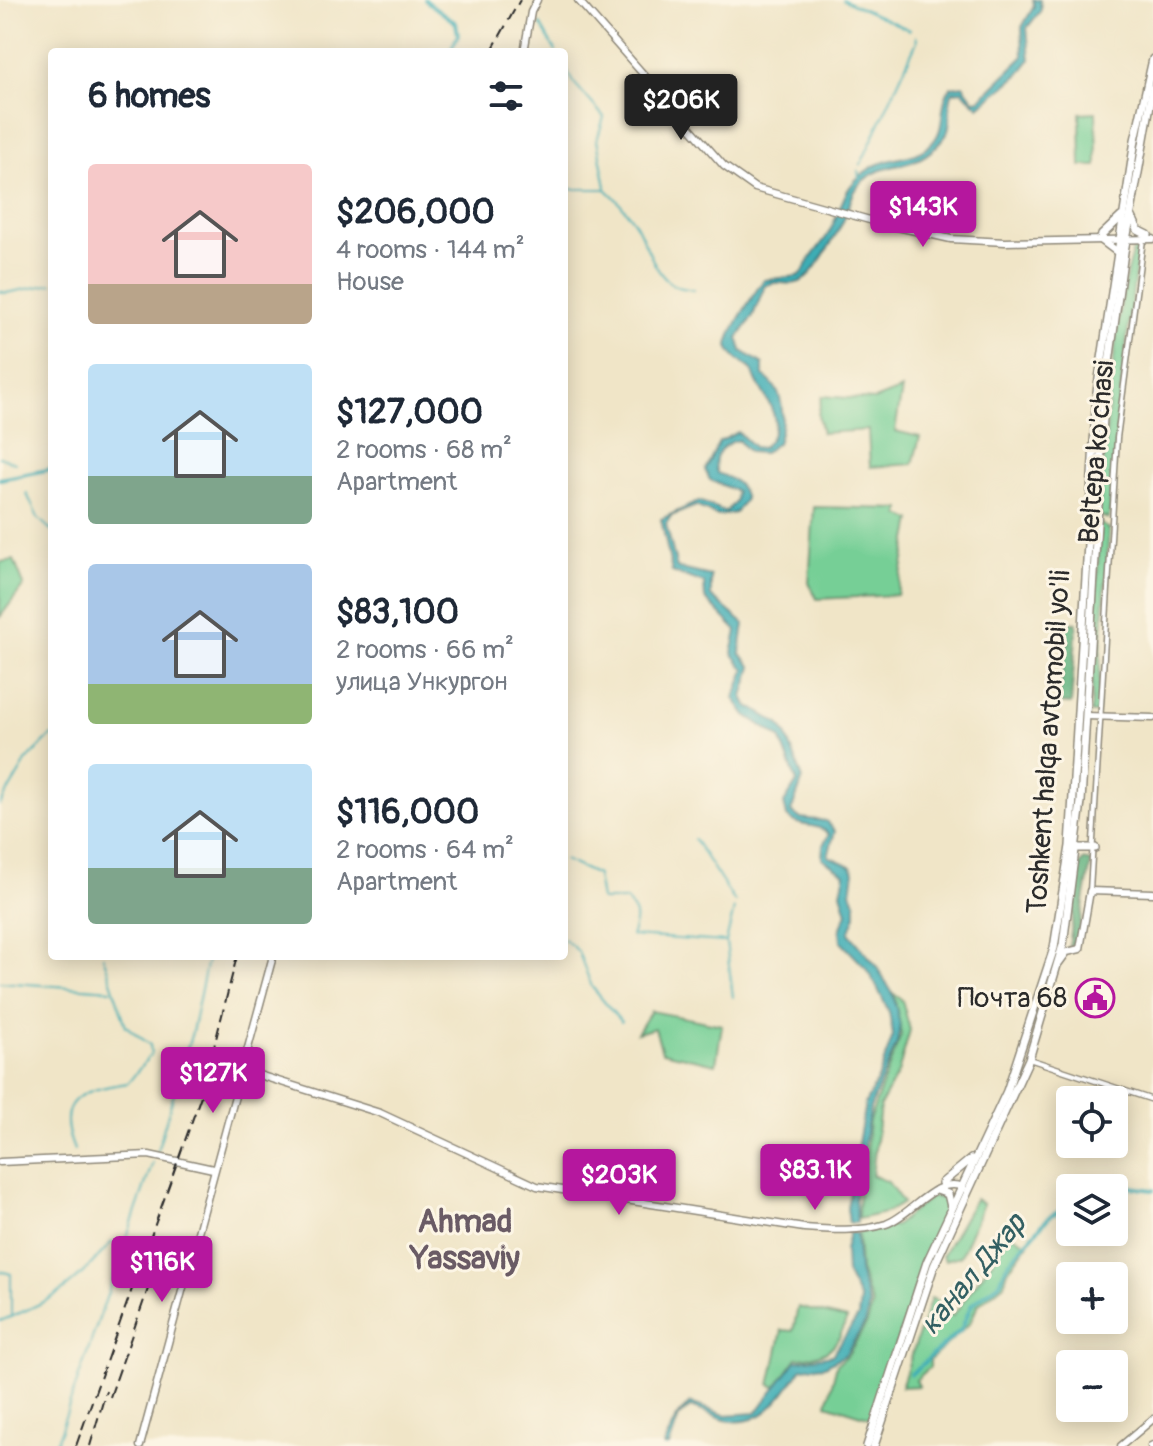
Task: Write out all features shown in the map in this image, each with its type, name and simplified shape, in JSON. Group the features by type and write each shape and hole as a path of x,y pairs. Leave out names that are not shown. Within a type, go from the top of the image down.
{"highway":[{"name":"Toshkent halqa avtomobil yo'li","path":"867,1446 951,1208 966,1187 978,1152 1020,1059 1052,956 1067,871 1086,716 1085,641 1096,518 1094,469 1123,237 1122,216 1153,59"},
{"name":"Toshkent halqa avtomobil yo'li","path":"874,1446 936,1250 1029,1059 1065,948 1077,848 1097,385 1116,251 1131,211 1153,88"},
{"path":"1131,211 1137,229 1149,237"},
{"path":"1116,251 1101,237 1122,216"},
{"path":"1077,848 1095,848"},
{"path":"951,1208 948,1194 939,1186 978,1152"}],"main road":[{"path":"525,48 531,12 537,0"},
{"path":"578,0 730,173 763,191 951,239 1149,237"},
{"path":"1086,716 1153,718"},
{"path":"1090,893 1153,895"},
{"name":"Beltepa ko'chasi","path":"1065,948 1080,949 1090,893"},
{"path":"140,1446 272,960"},
{"path":"243,1070 380,1113 519,1180 549,1189 791,1226 839,1228 894,1221 939,1186 966,1187"},
{"path":"0,1162 149,1155 213,1169"},
{"path":"1121,1446 1153,1419"},
{"path":"1146,1425 1153,1432"}],"street":[{"name":"Beltepa ko'chasi","path":"1090,893 1095,848 1111,525 1124,379 1149,237"},
{"path":"1096,518 1111,525"},
{"path":"1029,1059 1153,1100"}],"green space":[{"path":"1096,112 1097,166 1081,166 1080,113"},
{"path":"1139,242 1119,403 1109,519 1099,516 1113,369 1125,284 1132,255"},
{"path":"902,389 895,431 920,437 913,464 870,467 868,430 822,433 818,415 822,396 874,400"},
{"path":"814,507 901,509 900,515 912,520 897,595 817,599 809,583"},
{"path":"1100,523 1109,529 1097,713 1091,713"},
{"path":"14,560 24,585 0,617 0,562"},
{"path":"1058,622 1077,623 1071,704 1059,703 1065,646 1069,643 1057,642"},
{"path":"1084,860 1091,862 1077,942 1069,947 1080,865"},
{"path":"894,994 902,1000 910,1030 898,1073 880,1106 872,1175 888,1182 903,1203 885,1213 858,1219 859,1183 865,1163 869,1121 901,1035"},
{"path":"651,1011 722,1025 716,1064 662,1052 655,1028 637,1033"},
{"path":"939,1193 948,1204 929,1247 871,1418 827,1404 837,1364 847,1356 867,1323 872,1306 860,1270 858,1233 895,1226 932,1196 938,1198 936,1194"},
{"path":"975,1199 983,1204 961,1256 945,1260 942,1256"},
{"path":"1011,1234 1028,1244 1008,1271 1004,1284 978,1305 970,1323 930,1360 930,1367 916,1380 919,1386 901,1387 931,1298 945,1304 942,1311 953,1316"},
{"path":"798,1307 847,1319 830,1349 797,1358 776,1387 770,1385 782,1330 793,1331"}],"water":[{"path":"1033,0 1040,0 1041,10 1027,28 1030,60 1018,75 979,107 962,91 953,92 950,122 944,138 923,157 874,173 860,184 832,241 805,279 765,286 752,318 738,338 742,351 763,364 763,376 771,382 780,397 782,415 777,443 764,453 749,452 738,440 719,452 717,473 735,482 745,499 735,513 718,516 696,506 671,516 666,524 677,568 711,576 711,596 744,624 740,653 752,667 743,697 747,705 779,724 786,734 803,779 791,812 800,818 826,821 835,831 828,856 851,866 854,872 851,892 856,915 849,933 875,964 893,994 900,1025 897,1043 870,1108 855,1198 857,1223 849,1223 847,1208 865,1103 878,1079 893,1035 889,1012 865,967 841,942 840,930 847,913 841,892 845,874 822,858 823,845 829,834 787,817 784,803 797,782 780,738 746,715 734,698 745,670 732,653 737,631 705,598 704,583 672,572 661,519 699,501 726,512 735,502 736,491 710,480 705,470 719,442 738,432 754,447 762,448 774,431 773,413 753,372 735,358 728,347 737,323 764,280 798,276 803,272 827,236 854,181 874,166 918,153 931,144 939,131 944,102 951,87 963,85 974,100 980,99 1023,57 1022,27 1034,6"},
{"path":"849,1233 856,1233 859,1271 869,1306 865,1323 845,1355 825,1366 802,1368 771,1408 751,1420 725,1420 690,1407 679,1417 669,1446 664,1446 674,1422 690,1403 725,1415 756,1413 796,1361 832,1355 858,1317 860,1300 846,1273 845,1250"}],"waterway":[{"path":"425,0 456,23 458,35 452,48"},
{"path":"843,0 910,30"},
{"path":"540,24 554,48"},
{"path":"860,166 917,41 916,36"},
{"path":"568,72 604,117 597,140 606,187"},
{"path":"858,171 859,177"},
{"path":"568,189 606,189 635,223 662,275 675,286 694,290"},
{"path":"0,291 6,293 48,285"},
{"path":"0,457 15,463"},
{"path":"0,479 48,470"},
{"path":"27,494 38,518 48,527"},
{"path":"0,805 27,760 48,739"},
{"path":"694,839 735,902"},
{"path":"568,862 597,875 601,900 626,900 630,904 635,917 631,936 726,942"},
{"path":"733,997 726,942 734,909"},
{"path":"568,942 578,951 592,987 621,1022"},
{"path":"74,1150 67,1118 76,1099 97,1089 128,1083 151,1054 150,1045 126,1026 104,960"},
{"path":"157,1151 192,1032 207,960"},
{"path":"0,982 111,990"},
{"path":"55,1446 153,1162"},
{"name":"канал Джар","path":"1128,1187 1153,1190"},
{"name":"канал Джар","path":"911,1374 961,1330 972,1304 1000,1283 1007,1265 1056,1213"},
{"path":"0,1321 63,1290 112,1242 123,1246"},
{"path":"0,1271 11,1274 11,1317"}],"railway":[{"path":"493,48 520,0"},
{"path":"76,1446 203,1090 236,960"},
{"path":"110,1397 149,1286 159,1237"},
{"path":"90,1446 106,1391"}],"place":[{"name":"Почта 68","path":"1095,998"}],"district":[{"name":"Ahmad Yassaviy","path":"465,1240"}]}
